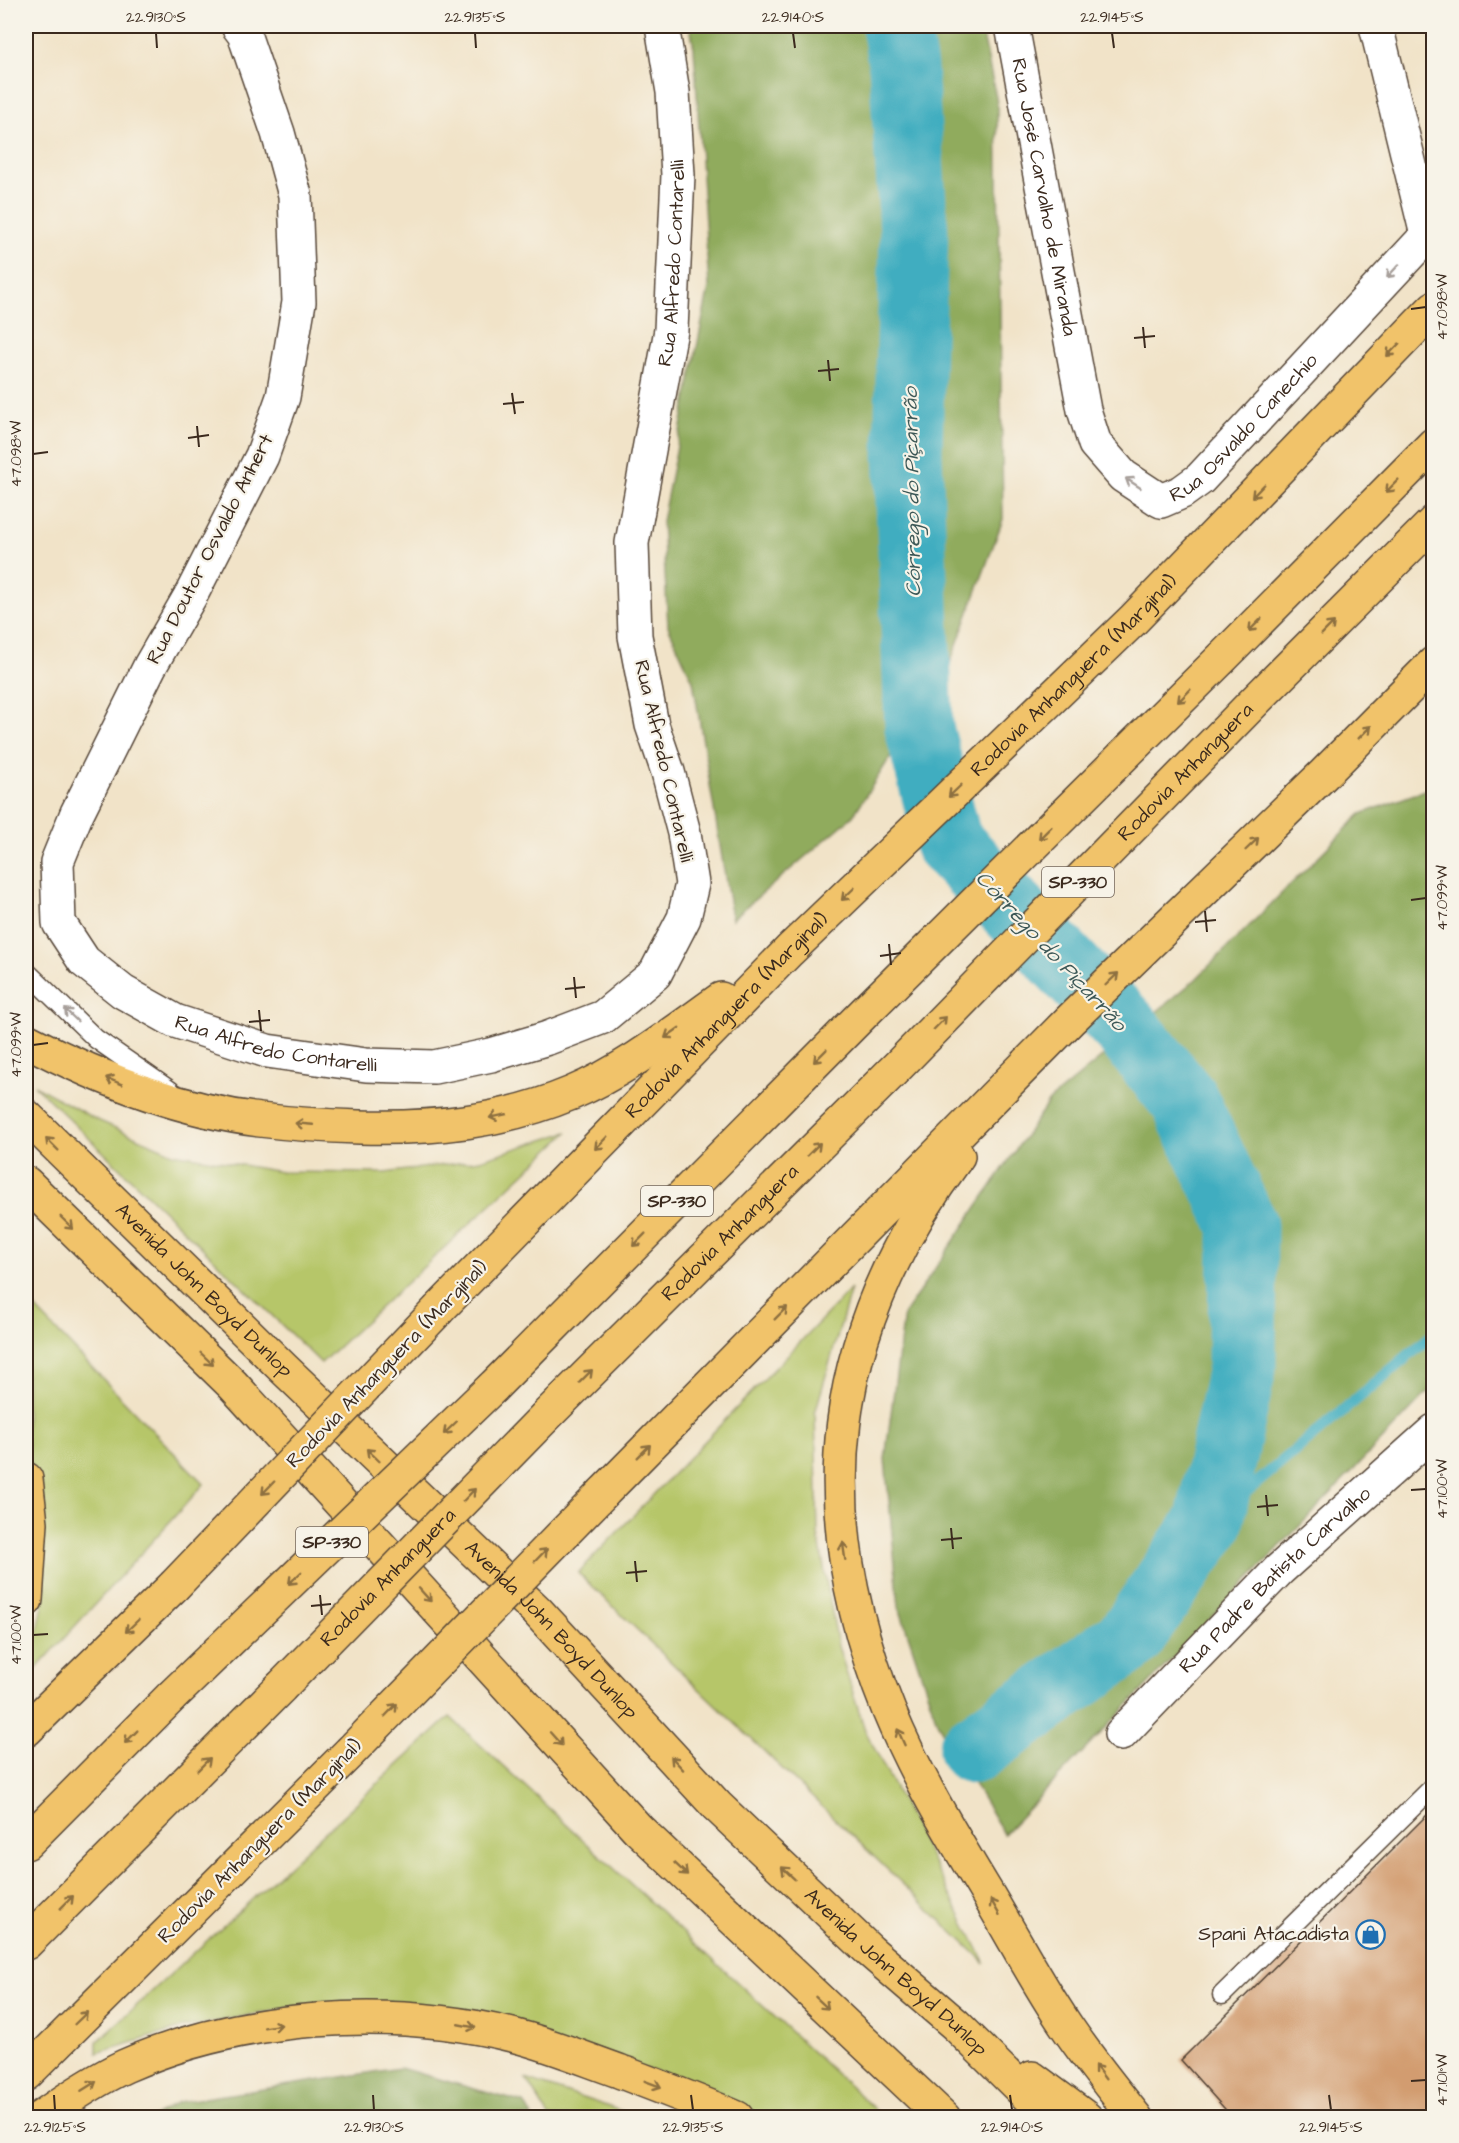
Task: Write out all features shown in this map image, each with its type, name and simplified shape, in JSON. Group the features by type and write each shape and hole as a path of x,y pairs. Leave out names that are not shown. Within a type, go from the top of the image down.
{"main road":[{"name":"Rodovia Anhanguera (Marginal)","path":"26,1730 174,1586 439,1309 789,951 1133,620 1434,308"},
{"name":"SP-330","path":"26,1843 172,1696 493,1387 862,1015 1226,655 1434,444"},
{"name":"Rodovia Anhanguera","path":"26,1943 545,1417 899,1065 1257,699 1434,522"},
{"name":"Rodovia Anhanguera (Marginal)","path":"26,2074 350,1752 1070,1020 1324,774 1434,663"},
{"path":"26,1040 118,1083 204,1109 258,1120 318,1126 405,1128 440,1126 512,1113 571,1093 637,1059 789,951"},
{"path":"1022,1070 944,1174 914,1220 898,1248 868,1317 847,1395 842,1430 840,1498 842,1539 854,1603 876,1676 893,1720 934,1804 1065,2023 1136,2118"},
{"name":"Avenida John Boyd Dunlop","path":"26,1116 274,1360 537,1611 717,1806 870,1951 956,2025 1050,2118"},
{"path":"26,1183 234,1385 638,1829 944,2118"},
{"path":"26,1479 31,1523 26,1600"},
{"path":"40,2118 98,2080 153,2055 235,2033 285,2024 351,2018 424,2020 517,2036 567,2052 737,2118"},
{"path":"956,2025 1086,2118"}],"street":[{"name":"Rua Doutor Osvaldo Anhert","path":"57,886 57,862 77,813 150,666 192,592 261,456 283,398 299,302 295,195 279,133 244,34 238,26"},
{"name":"Rua Alfredo Contarelli","path":"57,886 59,922 84,961 123,992 175,1021 278,1053 366,1065 434,1067 492,1055 548,1038 603,1017 655,974 684,918 692,884 684,833 668,772 652,725 635,636 632,543 671,330 678,175 673,92 662,26"},
{"name":"Rua José Carvalho de Miranda","path":"1012,26 1075,369"},
{"path":"1376,26 1430,231"},
{"name":"Rua Osvaldo Canechio","path":"1075,369 1084,410 1095,444 1123,476 1161,501 1182,492 1200,480 1430,231"},
{"name":"Rua Padre Batista Carvalho","path":"1121,1734 1279,1570 1434,1431"}],"lane":[{"path":"26,971 96,1039 176,1094 204,1109"},
{"path":"1222,1995 1434,1786"}],"green space":[{"path":"690,26 981,26 997,102 1003,519 951,661 853,816 732,919 693,681 668,626 662,521 709,287 694,48"},
{"path":"1433,787 1433,1387 1004,1834 937,1722 899,1607 885,1459 904,1314 1049,1101 1196,979 1361,814"},
{"path":"34,1085 95,1119 173,1153 281,1172 385,1173 480,1160 568,1132 321,1363"},
{"path":"851,1289 815,1413 818,1534 838,1646 865,1730 985,1963 578,1573"},
{"path":"26,1299 204,1484 28,1678 43,1606 36,1491 26,1437"},
{"path":"450,1717 883,2117 764,2117 656,2071 298,2006 178,2029 97,2053 97,2042"},
{"path":"400,2068 524,2103 532,2117 153,2117 178,2102"},
{"path":"526,2079 639,2117 549,2117"}],"building":[{"name":"Spani Atacadista","path":"1434,1808 1434,2118 1233,2118 1181,2060"}],"waterway":[{"name":"Córrego do Piçarrão","path":"896,26 903,67 914,232 908,453 919,728 948,842 1123,1025 1184,1100 1243,1225 1242,1368 1209,1523 1129,1639 973,1749"},
{"path":"1209,1523 1434,1334"}],"place":[{"name":"Spani Atacadista","path":"1370,1934"}]}
